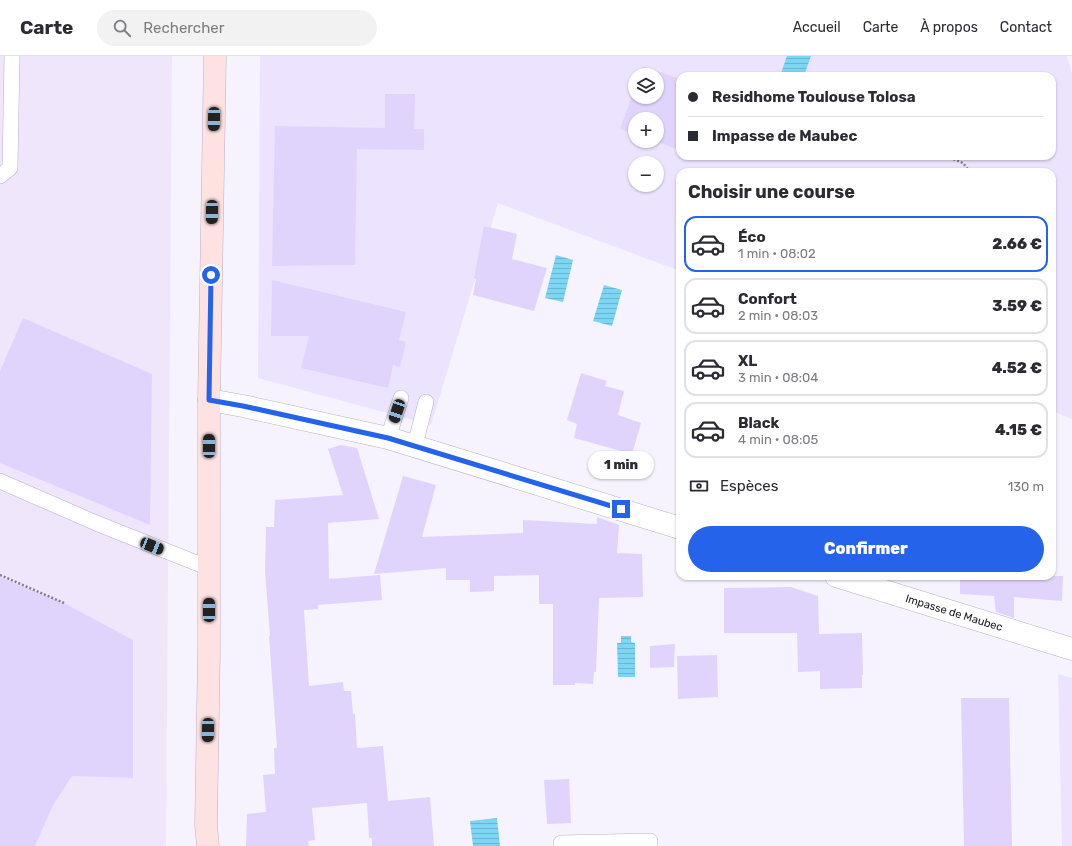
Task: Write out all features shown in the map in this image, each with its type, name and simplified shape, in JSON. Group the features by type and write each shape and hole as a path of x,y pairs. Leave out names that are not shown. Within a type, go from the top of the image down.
{"main road":[{"path":"208,846 206,825 209,400 215,56"}],"street":[{"path":"209,400 388,438 676,527"},
{"name":"Impasse de Maubec","path":"849,580 1072,649"}],"lane":[{"path":"0,176 10,168 12,56"},
{"path":"388,438 401,398"},
{"path":"415,446 426,402"},
{"path":"0,481 96,523 209,568"},
{"path":"562,846 562,843 650,841 650,846"}],"path":[{"path":"956,160 963,163 967,168"},
{"path":"0,575 64,603"}],"shaded area":[{"path":"0,56 172,56 166,846 0,846"},
{"path":"260,56 1067,56 1072,73 1072,419 1056,413 1056,168 676,168 676,270 498,203 431,425 258,378"},
{"path":"1058,674 1072,678 1072,846 1062,846"}],"water":[{"path":"787,56 811,56 805,72 781,72"},
{"path":"556,255 573,260 563,302 545,298"},
{"path":"604,285 622,290 612,326 593,321"},
{"path":"621,636 631,636 631,642 635,643 635,677 618,677 617,643 621,643"},
{"path":"497,818 500,846 473,846 470,821"}],"building":[{"path":"664,73 676,78 676,149 664,144 664,112 628,112 628,132 620,129 629,104 664,104"},
{"path":"385,94 415,94 414,129 424,129 424,150 357,149 355,265 272,266 275,126 385,128"},
{"path":"484,226 517,234 512,259 547,268 534,311 473,295 476,279 474,278"},
{"path":"272,280 406,312 399,340 406,342 400,367 393,365 388,388 301,368 309,336 271,336"},
{"path":"23,318 152,374 150,525 0,463 0,371"},
{"path":"581,373 607,381 605,386 624,391 618,415 641,423 632,454 574,438 577,424 567,420"},
{"path":"341,445 357,448 379,519 328,523 329,579 380,575 382,600 318,605 318,609 304,610 309,686 343,682 344,691 351,691 353,714 355,714 357,748 383,746 388,801 430,797 434,846 372,846 372,838 369,838 367,803 312,808 315,840 308,841 309,846 246,846 247,814 266,812 263,775 275,774 274,748 277,748 265,571 266,527 274,527 275,500 343,495 328,449"},
{"path":"403,476 436,485 422,537 523,533 523,520 597,524 597,517 619,525 617,553 642,554 643,597 599,598 596,672 594,672 593,684 575,683 575,685 553,685 553,604 539,604 539,575 494,576 494,591 470,592 470,580 446,580 446,568 374,574"},
{"path":"1056,576 1063,576 1062,601 1014,597 1014,618 996,612 994,596 960,594 960,580 1056,580"},
{"path":"0,577 64,603 133,640 133,778 72,776 53,805 35,846 0,846"},
{"path":"791,587 818,596 819,634 862,633 862,688 820,689 820,671 798,672 797,633 724,633 724,588"},
{"path":"675,644 674,667 650,668 650,646"},
{"path":"717,655 718,697 678,699 677,656"},
{"path":"961,698 1009,698 1012,846 964,846"},
{"path":"569,779 571,823 547,824 544,780"}],"route":[{"path":"211,275 209,400 388,438 621,509"}]}
